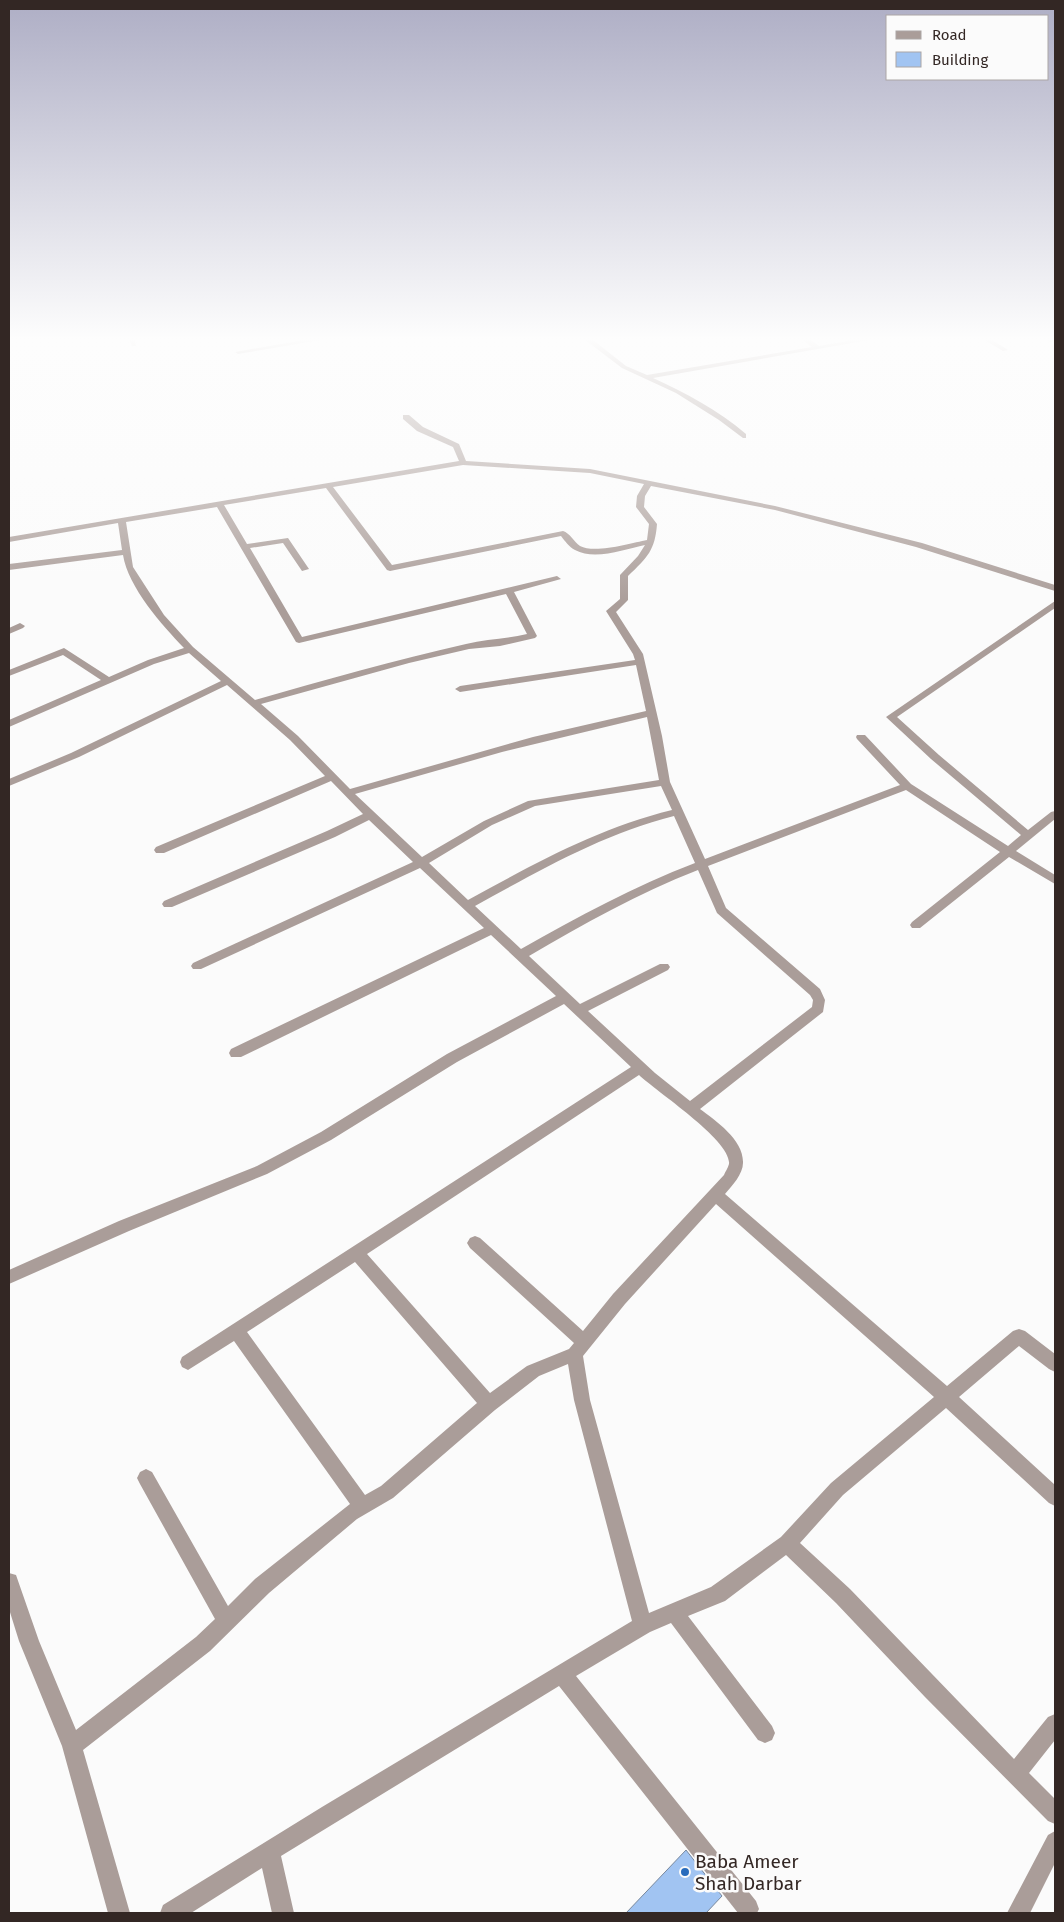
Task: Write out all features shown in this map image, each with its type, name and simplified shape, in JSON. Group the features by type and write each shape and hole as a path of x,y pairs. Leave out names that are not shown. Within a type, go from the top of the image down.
{"street":[{"path":"416,426 456,446 462,463"},
{"path":"731,426 743,436"},
{"path":"9,539 462,463 590,471 775,508 919,545 1055,588"},
{"path":"649,482 641,496 640,507 653,524 652,541 645,555 624,575 624,600 611,611 638,654 665,782 721,910 815,992 819,1000 818,1009 690,1109"},
{"path":"328,487 390,568 563,533 577,548 582,550 598,550 652,541"},
{"path":"220,505 299,640 556,579"},
{"path":"72,1746 203,1644 262,1586 350,1513 387,1492 489,1404 533,1371 580,1348 619,1299 729,1179 736,1164 732,1148 714,1128 640,1068 420,863 294,738 190,649 160,617 129,567 121,519"},
{"path":"243,547 285,540 305,569"},
{"path":"9,567 126,552"},
{"path":"254,703 468,646 500,643 532,636 509,590"},
{"path":"1030,836 935,756 892,716 1055,604"},
{"path":"9,630 20,626"},
{"path":"9,723 151,662 190,649"},
{"path":"9,673 64,651 108,681"},
{"path":"460,690 640,662"},
{"path":"9,783 75,755 228,680"},
{"path":"348,793 484,753 591,725 651,713"},
{"path":"861,737 907,786 1055,880"},
{"path":"160,850 332,777"},
{"path":"197,966 420,863 488,823 532,803 665,782"},
{"path":"519,956 600,910 661,880 907,786"},
{"path":"466,906 548,861 602,835 646,820 678,812"},
{"path":"916,925 1007,851 1030,836 1055,814"},
{"path":"168,904 331,834 370,815"},
{"path":"236,1053 491,930"},
{"path":"578,1011 664,967"},
{"path":"9,1277 124,1226 262,1170 326,1136 452,1058 564,998"},
{"path":"188,1362 640,1068"},
{"path":"714,1194 947,1397 1055,1497"},
{"path":"474,1243 580,1348 582,1400 643,1625"},
{"path":"357,1253 489,1404"},
{"path":"237,1331 362,1506"},
{"path":"171,1913 269,1851 643,1625 718,1594 787,1543 837,1489 1020,1336 1055,1364"},
{"path":"146,1478 226,1620"},
{"path":"787,1543 843,1596 932,1690 1055,1814"},
{"path":"9,1582 29,1641 72,1746 119,1913"},
{"path":"674,1612 765,1733"},
{"path":"562,1674 748,1909"},
{"path":"1016,1773 1055,1724"},
{"path":"1018,1913 1055,1842"},
{"path":"269,1851 283,1913"}],"building":[{"name":"Baba Ameer Shah Darbar","path":"686,1850 722,1896 706,1913 626,1913"}],"place":[{"name":"Baba Ameer Shah Darbar","path":"685,1872"}]}
